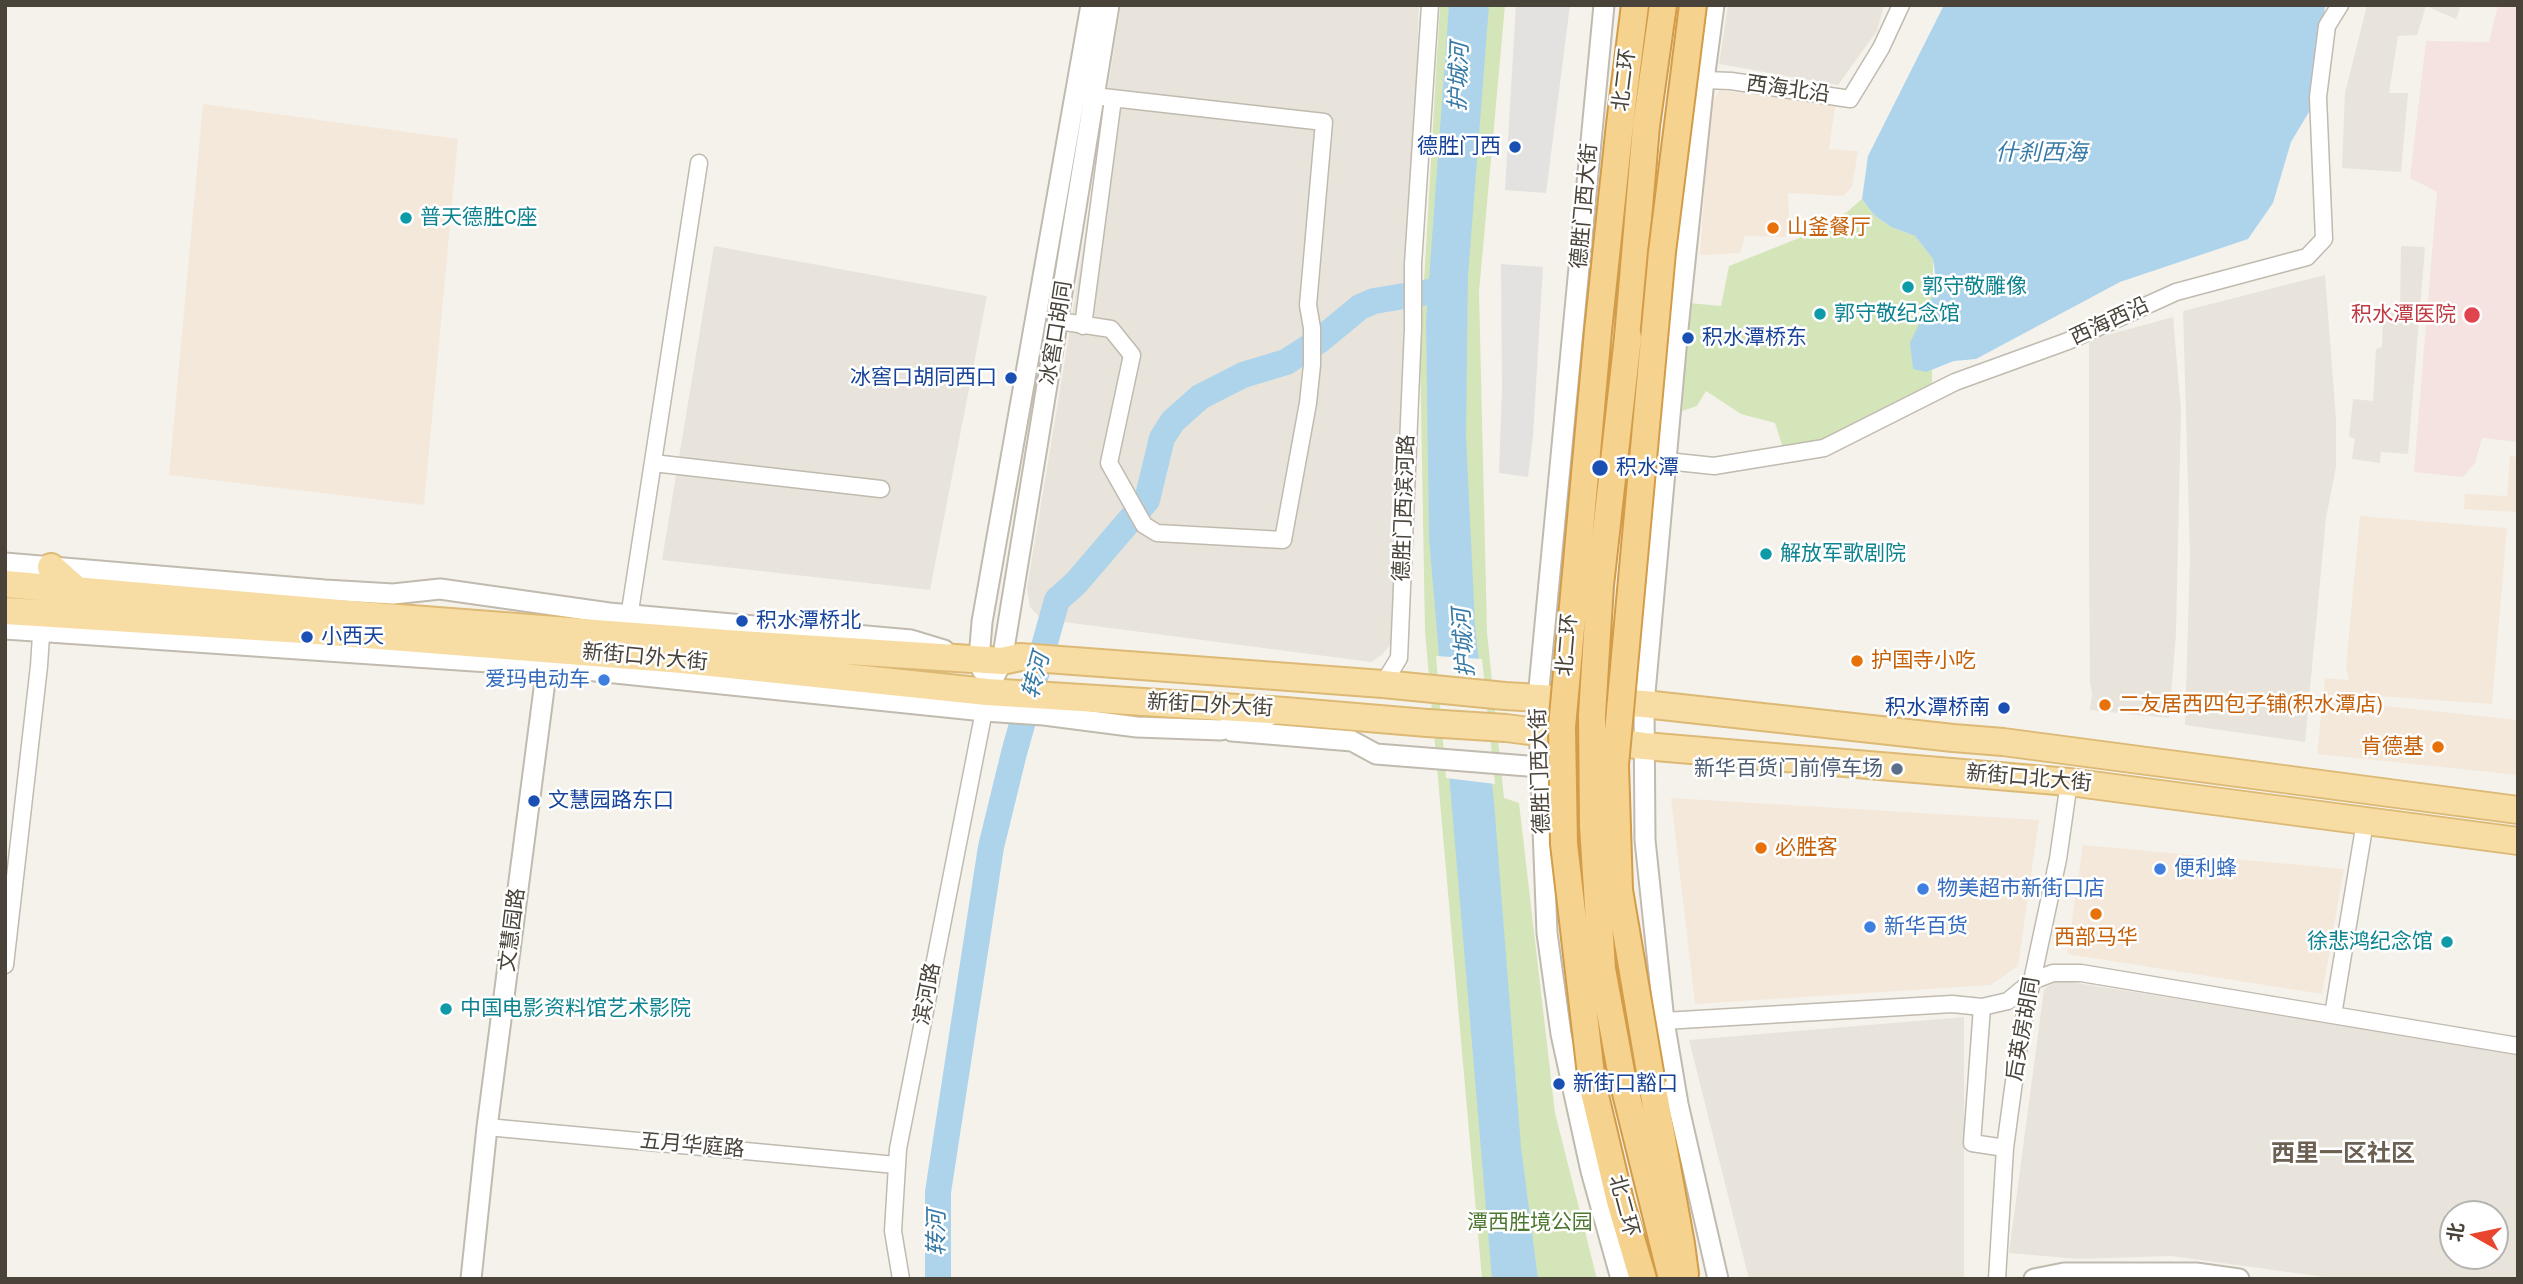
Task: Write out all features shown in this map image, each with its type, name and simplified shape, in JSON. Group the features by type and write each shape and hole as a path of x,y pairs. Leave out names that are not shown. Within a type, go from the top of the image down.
{"highway":[{"name":"北二环","path":"1635,5 1598,331 1562,727 1564,844 1592,1083 1620,1201 1643,1279"},
{"name":"北二环","path":"1662,5 1646,127 1628,337 1600,584 1592,715 1593,826 1602,969 1622,1077 1672,1279"},
{"path":"1685,1279 1619,890 1615,765 1662,252 1693,5"}],"main road":[{"path":"51,567 78,591"},
{"name":"新街口外大街","path":"5,584 385,617 628,624 740,644 1056,660 1538,698"},
{"name":"新街口外大街","path":"5,611 42,623 303,630 682,660 998,702 1047,706 1285,711 1540,731"},
{"path":"682,660 739,686"},
{"name":"新街口北大街","path":"1538,698 1644,704 2003,742 2518,810"},
{"name":"新街口北大街","path":"1540,731 1644,746 2069,782 2518,841"}],"street":[{"name":"冰窖口胡同","path":"1000,659 984,609 1091,5"},
{"name":"冰窖口胡同","path":"1000,659 1059,321 1104,97 1109,5"},
{"name":"德胜门西滨河路","path":"1383,684 1399,658 1413,328 1413,264 1430,5"},
{"name":"德胜门西大街","path":"1604,5 1538,698 1547,933 1561,1034 1591,1171 1621,1279"},
{"path":"1644,704 1619,611 1652,256 1686,5"},
{"path":"1714,5 1703,80 1671,414 1644,704 1644,746 1645,840 1664,1021 1678,1104 1718,1279"},
{"name":"西海北沿","path":"1703,80 1731,81 1850,99 1881,48 1901,5"},
{"name":"西海西沿","path":"1668,461 1714,466 1824,448 1955,382 2068,341 2176,292 2307,257 2324,239 2318,97 2327,26 2340,5"},
{"path":"1059,321 1083,326 1111,329 1132,355 1109,463 1144,526 1157,533 1283,540 1308,403 1312,365 1312,328 1308,305 1324,122 1104,97 1083,326"},
{"path":"628,624 699,163"},
{"path":"1563,433 1635,440 1671,414"},
{"path":"653,463 881,489"},
{"name":"新街口外大街","path":"5,563 325,590 393,594 440,589 542,602 628,624"},
{"path":"5,965 42,623"},
{"name":"新街口外大街","path":"5,629 42,623 547,666 739,686 998,702"},
{"path":"998,702 1000,659"},
{"name":"文慧园路","path":"471,1279 487,1127 547,666"},
{"name":"滨河路","path":"901,1279 893,1231 896,1165 909,1088 998,702"},
{"name":"新街口外大街","path":"1047,706 1137,727 1220,730 1352,741 1376,754 1540,767"},
{"name":"新街口外大街","path":"1220,730 1285,711"},
{"name":"后英房胡同","path":"1997,1279 2005,1149 2020,1037 2058,859 2069,782"},
{"path":"2333,1015 2365,822"},
{"path":"1561,1034 1664,1021 1952,1004 1982,1007 2008,1001 2032,981 2053,973 2081,973 2518,1046"},
{"path":"1982,1007 1972,1143 2005,1149"},
{"name":"五月华庭路","path":"487,1127 896,1165"},
{"path":"2034,1279 2064,1273 2196,1273 2239,1279"}],"shaded area":[{"path":"1121,5 1419,5 1396,638 1382,655 1371,662 1041,619 1030,607 1027,588"},
{"path":"1516,5 1570,5 1546,193 1505,190"},
{"path":"1728,5 1884,5 1877,31 1838,85 1719,64"},
{"path":"2367,5 2461,5 2456,19 2426,6 2417,35 2398,36 2389,93 2408,93 2401,172 2342,168 2345,93"},
{"name":"积水潭医院","path":"2498,5 2518,5 2518,442 2482,438 2475,463 2463,477 2414,472 2437,192 2410,178 2426,41 2489,42"},
{"path":"1720,90 1835,106 1829,149 1858,151 1852,187 1843,196 1788,193 1786,237 1745,236 1740,253 1700,255 1710,104"},
{"path":"203,104 458,139 424,505 169,475"},
{"path":"714,246 987,296 930,590 662,560"},
{"path":"2401,246 2425,247 2408,454 2381,452 2380,463 2352,459 2355,439 2349,436 2353,399 2373,401 2376,349 2382,347 2383,312 2400,312"},
{"path":"1501,264 1543,267 1528,477 1499,473 1502,390"},
{"path":"2325,275 2336,419 2336,467 2326,518 2305,742 2185,725 2190,556 2183,311"},
{"path":"2173,317 2181,410 2176,634 2169,718 2090,710 2089,340"},
{"path":"2510,456 2518,457 2518,525 2517,512 2464,509 2465,494 2507,496"},
{"path":"2360,516 2507,528 2492,704 2348,694 2347,702 2518,720 2518,775 2317,754 2325,678 2349,680 2346,667"},
{"path":"1671,798 2039,820 2018,966 1991,985 1695,1004"},
{"path":"2083,845 2344,869 2322,994 2067,954"},
{"path":"2058,980 2518,1053 2518,1279 2339,1279 2171,1256 2079,1259 2009,1253 2044,989"},
{"path":"1964,1017 1964,1279 1749,1279 1689,1040"}],"green space":[{"name":"潭西胜境公园","path":"1440,5 1505,5 1479,292 1487,632 1504,798 1519,803 1555,1113 1597,1279 1482,1279 1425,631 1420,350"},
{"path":"1862,199 1874,215 1891,227 1915,236 1933,259 1932,383 1820,441 1783,448 1775,423 1741,414 1706,391 1697,406 1682,411 1689,303 1721,306 1729,266 1814,232 1847,212"}],"water":[{"name":"护城河","path":"1449,5 1489,5 1468,276 1466,435 1475,625 1494,802 1521,1147 1538,1279 1492,1279 1429,538 1426,321"},
{"name":"什刹西海","path":"1944,5 2325,5 2318,97 2291,142 2273,203 2248,239 2120,282 1976,359 1954,361 1926,372 1913,369 1910,343 1937,287 1933,259 1915,236 1891,227 1874,215 1862,199 1868,156"}],"pier":[{"path":"1436,656 1482,659 1495,784 1446,778"}],"waterway":[{"name":"转河","path":"938,1279 938,1192 991,847 1057,600 1076,583 1147,500 1162,438 1173,421 1200,397 1243,375 1286,362 1320,340 1360,307 1374,301 1453,288"}],"place":[{"name":"德胜门西","path":"1515,147"},
{"name":"普天德胜C座","path":"406,218"},
{"name":"山釜餐厅","path":"1773,228"},
{"name":"郭守敬雕像","path":"1908,287"},
{"name":"郭守敬纪念馆","path":"1820,314"},
{"name":"积水潭医院","path":"2472,315"},
{"name":"积水潭桥东","path":"1688,338"},
{"name":"冰窖口胡同西口","path":"1011,378"},
{"name":"积水潭","path":"1600,468"},
{"name":"解放军歌剧院","path":"1766,554"},
{"name":"积水潭桥北","path":"742,621"},
{"name":"小西天","path":"307,637"},
{"name":"护国寺小吃","path":"1857,661"},
{"name":"爱玛电动车","path":"604,680"},
{"name":"二友居西四包子铺(积水潭店)","path":"2105,705"},
{"name":"积水潭桥南","path":"2004,708"},
{"name":"肯德基","path":"2438,747"},
{"name":"新华百货门前停车场","path":"1897,769"},
{"name":"文慧园路东口","path":"534,801"},
{"name":"必胜客","path":"1761,848"},
{"name":"便利蜂","path":"2160,869"},
{"name":"物美超市新街口店","path":"1923,889"},
{"name":"西部马华","path":"2096,914"},
{"name":"新华百货","path":"1870,927"},
{"name":"徐悲鸿纪念馆","path":"2447,942"},
{"name":"中国电影资料馆艺术影院","path":"446,1009"},
{"name":"新街口豁口","path":"1559,1084"}],"district":[{"name":"西里一区社区","path":"2343,1155"}]}
